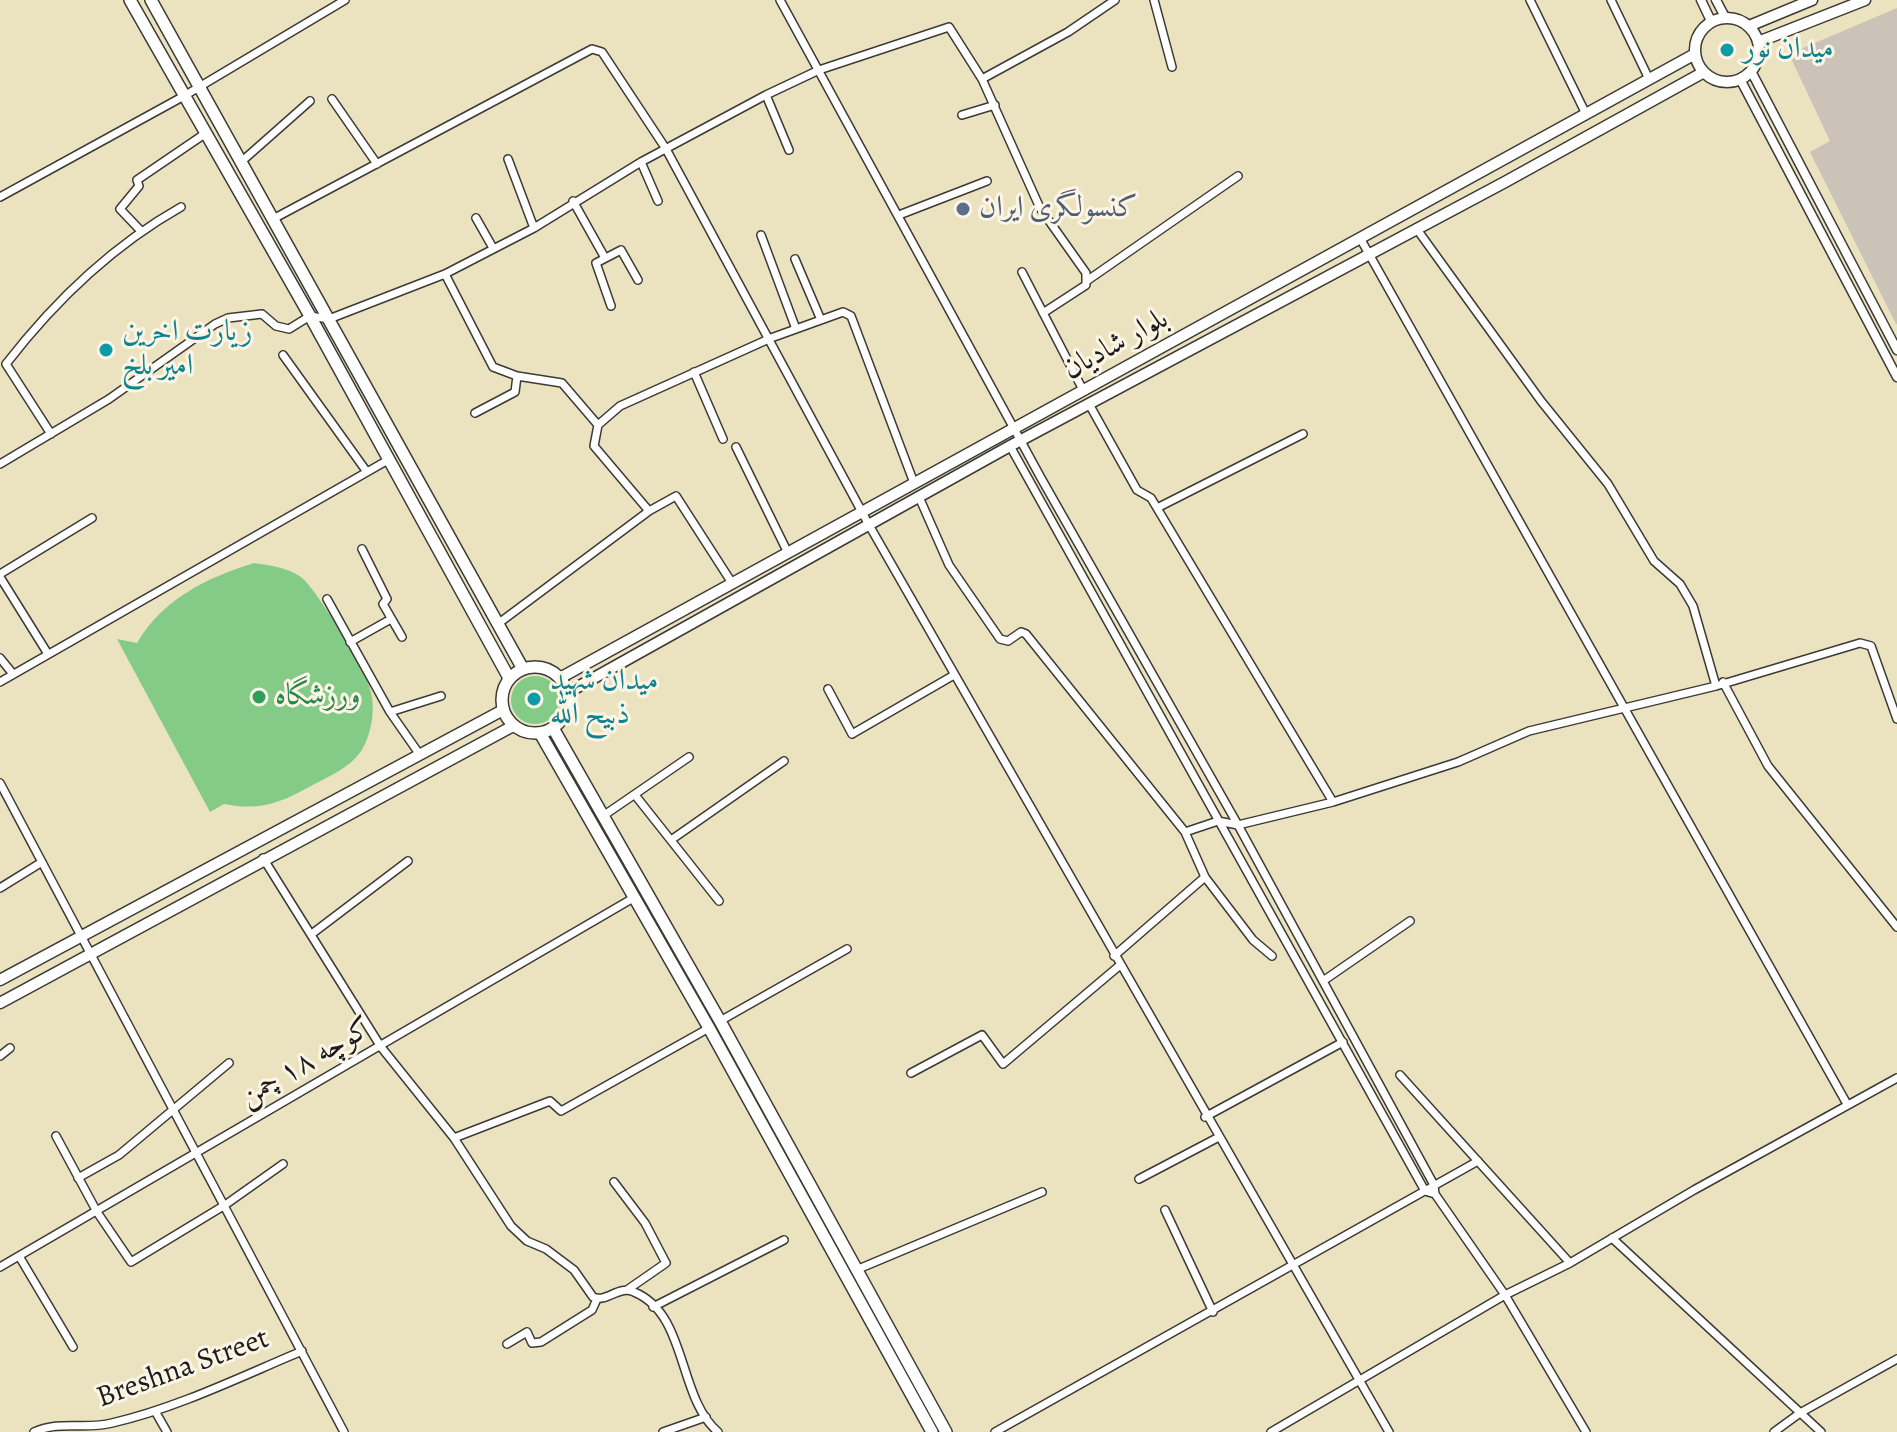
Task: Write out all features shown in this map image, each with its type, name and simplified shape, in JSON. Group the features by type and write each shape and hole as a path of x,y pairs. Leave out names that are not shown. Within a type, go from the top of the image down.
{"highway":[{"path":"130,0 310,316 509,678"},
{"path":"151,0 523,669"},
{"path":"543,668 560,678 567,693 566,713 553,728 540,733 526,732 513,726 503,710 503,688 509,678 523,669 543,668"},
{"path":"553,728 932,1432"},
{"path":"540,733 635,897 715,1024 946,1432"}],"main road":[{"path":"1749,26 1812,0"},
{"path":"1758,42 1865,0"},
{"path":"1725,17 1749,26 1758,42 1758,57 1751,71 1740,79 1721,81 1704,72 1695,54 1695,41 1711,21 1725,17"},
{"name":"بلوار شادیان","path":"560,678 1695,54"},
{"name":"بلوار شادیان","path":"567,693 1015,443 1704,72"},
{"path":"0,980 503,710"},
{"path":"0,1003 263,858 513,726"}],"street":[{"path":"0,197 184,96 345,0"},
{"path":"780,0 1014,428 1015,443 1218,821 1425,1191"},
{"path":"1154,0 1172,67"},
{"path":"1530,0 1586,114"},
{"path":"1611,0 1649,79"},
{"path":"1701,0 1711,21"},
{"path":"1716,0 1725,17"},
{"path":"982,79 1068,32 1113,1"},
{"path":"0,464 228,318 262,314 276,326 289,329 310,316 329,319 445,274 534,228 573,201 641,162 766,95 819,70 949,27 982,79 1040,208 1088,280"},
{"path":"273,219 598,49 666,149 771,338 869,525 1217,1138 1389,1432"},
{"path":"1751,71 1897,350"},
{"path":"1740,79 1897,377"},
{"path":"766,95 789,150"},
{"path":"332,99 377,164"},
{"path":"241,162 310,101"},
{"path":"962,115 995,105"},
{"path":"140,230 120,209 139,186 137,180 206,133"},
{"path":"508,159 534,228"},
{"path":"641,162 658,201"},
{"path":"1043,313 1238,176"},
{"path":"899,215 987,181"},
{"path":"573,201 605,258"},
{"path":"6,364 45,314 140,230 181,207"},
{"path":"476,218 493,248"},
{"path":"1416,228 1541,401 1608,484 1654,561 1680,584 1693,606 1720,684 1768,766 1897,927"},
{"path":"761,235 796,329"},
{"path":"1360,238 1621,708 1847,1104"},
{"path":"611,306 596,263 621,250 638,280"},
{"path":"795,259 821,320"},
{"path":"1022,272 1083,390"},
{"path":"445,274 493,367 517,376 562,383 598,425"},
{"path":"649,511 594,446 598,425 620,406 771,338 843,312 851,316 914,483"},
{"path":"283,355 367,472"},
{"path":"0,357 51,434"},
{"path":"694,372 723,439"},
{"path":"475,413 515,392 517,376"},
{"path":"1089,404 1137,490 1150,495 1333,802"},
{"path":"1157,508 1303,434"},
{"path":"1015,443 1238,825 1435,1189 1505,1295 1586,1432"},
{"path":"736,447 788,553"},
{"path":"0,682 388,460"},
{"path":"499,623 649,511 676,496 732,583"},
{"path":"919,497 949,565 1000,639 1008,641 1021,632 1026,634 1185,832 1205,877 1253,940 1272,956"},
{"path":"48,654 0,575 92,518"},
{"path":"362,549 387,599 383,604 402,637"},
{"path":"327,599 390,712 420,755"},
{"path":"350,642 391,619"},
{"path":"1185,832 1218,821 1238,825 1333,802 1458,762 1529,731 1720,684 1867,643 1897,719"},
{"path":"0,658 13,674"},
{"path":"828,689 852,734 954,675"},
{"path":"390,712 441,696"},
{"path":"603,816 689,757"},
{"path":"671,840 784,761"},
{"path":"0,783 344,1432"},
{"path":"635,795 719,901"},
{"path":"263,858 313,933 381,1047 454,1138 511,1226 527,1241 546,1249 574,1270 597,1299"},
{"path":"313,933 408,861"},
{"path":"0,888 42,862"},
{"path":"1114,956 1163,909 1205,877"},
{"name":"كوچه ١٨ چمن","path":"0,1267 635,897"},
{"path":"1323,981 1410,921"},
{"path":"454,1138 550,1101 561,1111 847,949"},
{"path":"911,1073 982,1035 1003,1064 1119,966"},
{"path":"1205,1117 1343,1042"},
{"path":"0,1056 10,1048"},
{"path":"78,1178 119,1155 229,1063"},
{"path":"1400,1075 1570,1263"},
{"path":"1271,1432 1505,1295 1570,1263 1897,1078"},
{"path":"56,1136 97,1212 131,1262 225,1205 283,1164"},
{"path":"1139,1179 1217,1138"},
{"path":"995,1432 1425,1191 1435,1189 1478,1161"},
{"path":"507,1344 527,1332 532,1343 541,1342 592,1310 597,1299 627,1290 666,1263 645,1223 614,1182"},
{"path":"856,1270 1042,1192"},
{"path":"1165,1210 1213,1312"},
{"path":"1612,1238 1821,1432"},
{"path":"653,1307 784,1240"},
{"path":"19,1256 73,1347"},
{"path":"627,1290 653,1307 674,1336 681,1364 706,1417 718,1432"},
{"name":"Breshna Street","path":"34,1432 60,1423 87,1427 111,1424 155,1411 302,1351"},
{"path":"1774,1432 1800,1413 1897,1359"},
{"path":"155,1411 167,1432"},
{"path":"663,1432 706,1417"}],"shaded area":[{"path":"1897,8 1896,324 1810,152 1830,141 1789,54"}],"green space":[{"path":"254,563 279,567 301,577 329,613 368,682 373,705 371,726 360,753 348,765 326,778 269,804 248,807 224,804 210,812 117,639 137,643 160,614 187,592"},
{"path":"535,676 552,683 559,700 552,717 535,724 518,717 511,700 518,683"}],"place":[{"name":"میدان نور","path":"1727,50"},
{"name":"کنسولگری ایران","path":"963,209"},
{"name":"زیارت اخرین امیر بلخ","path":"106,350"},
{"name":"ورزشگاه","path":"259,697"},
{"name":"میدان شهید ذبیح الله","path":"534,699"}]}
